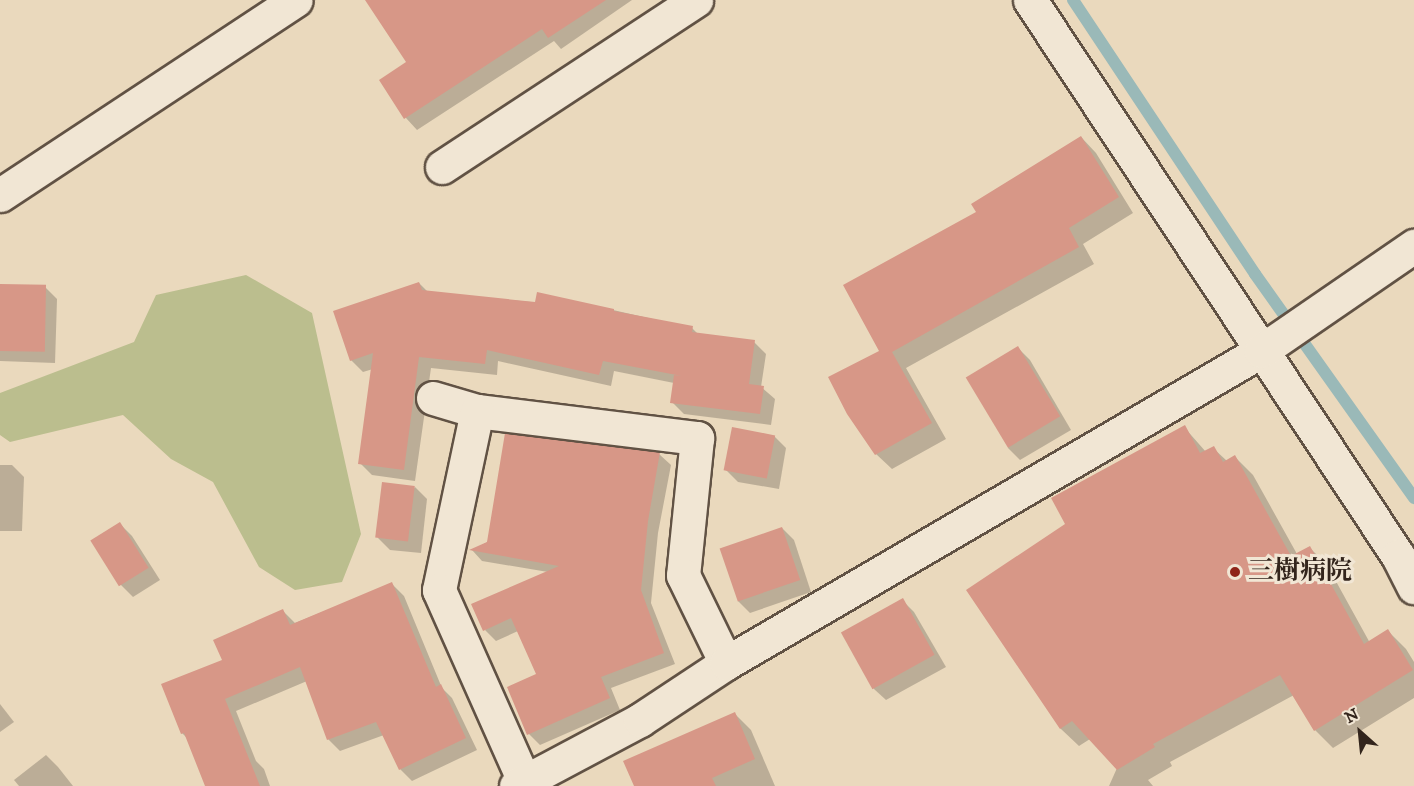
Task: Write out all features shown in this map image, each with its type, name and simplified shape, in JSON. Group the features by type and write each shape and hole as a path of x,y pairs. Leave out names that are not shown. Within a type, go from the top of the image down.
{"street":[{"path":"0,195 296,0"},
{"path":"442,167 696,0"},
{"path":"1030,0 1398,556 1414,587"},
{"path":"477,411 439,590 520,784 640,720 726,663 1261,351 1414,246"},
{"path":"433,398 477,411 697,438 683,575 726,663"}],"green space":[{"path":"246,275 312,313 361,534 342,582 295,590 259,567 213,482 171,459 123,415 10,442 0,435 0,393 134,342 156,295"}],"building":[{"path":"365,0 606,0 548,38 542,29 404,119 379,80 406,62"},
{"path":"1081,136 1119,197 1069,228 1079,247 892,352 932,423 875,455 847,414 828,377 879,351 843,285 976,212 971,204"},
{"path":"419,282 422,290 535,302 537,292 614,309 614,311 693,326 692,332 755,340 749,384 764,386 760,414 670,403 674,375 682,376 603,361 599,375 487,350 485,364 419,357 404,470 358,464 373,353 350,361 333,311"},
{"path":"0,284 46,285 45,352 0,351"},
{"path":"1018,346 1060,416 1008,448 966,377"},
{"path":"1185,425 1200,453 1214,446 1223,462 1235,455 1291,556 1310,546 1364,644 1388,629 1413,670 1314,731 1280,675 1153,744 1155,747 1117,770 1072,721 1060,729 966,590 1065,524 1051,498"},
{"path":"732,427 775,435 767,479 724,470"},
{"path":"505,433 660,452 648,521 641,590 664,653 601,677 610,698 527,735 507,687 536,674 511,618 483,631 471,604 559,566 469,550 487,542"},
{"path":"382,482 415,486 408,542 375,538"},
{"path":"120,522 149,568 119,586 90,541"},
{"path":"782,527 800,580 738,601 720,548"},
{"path":"392,582 436,687 441,684 466,738 399,770 376,722 327,740 300,667 225,699 260,786 205,786 161,684 222,660 213,640 283,609 290,625"},
{"path":"903,598 935,655 872,689 841,632"},
{"path":"735,712 755,759 712,778 716,786 634,786 623,761"}],"waterway":[{"path":"1073,0 1255,274 1414,498"}],"place":[{"name":"三樹病院","path":"1235,572"}]}
